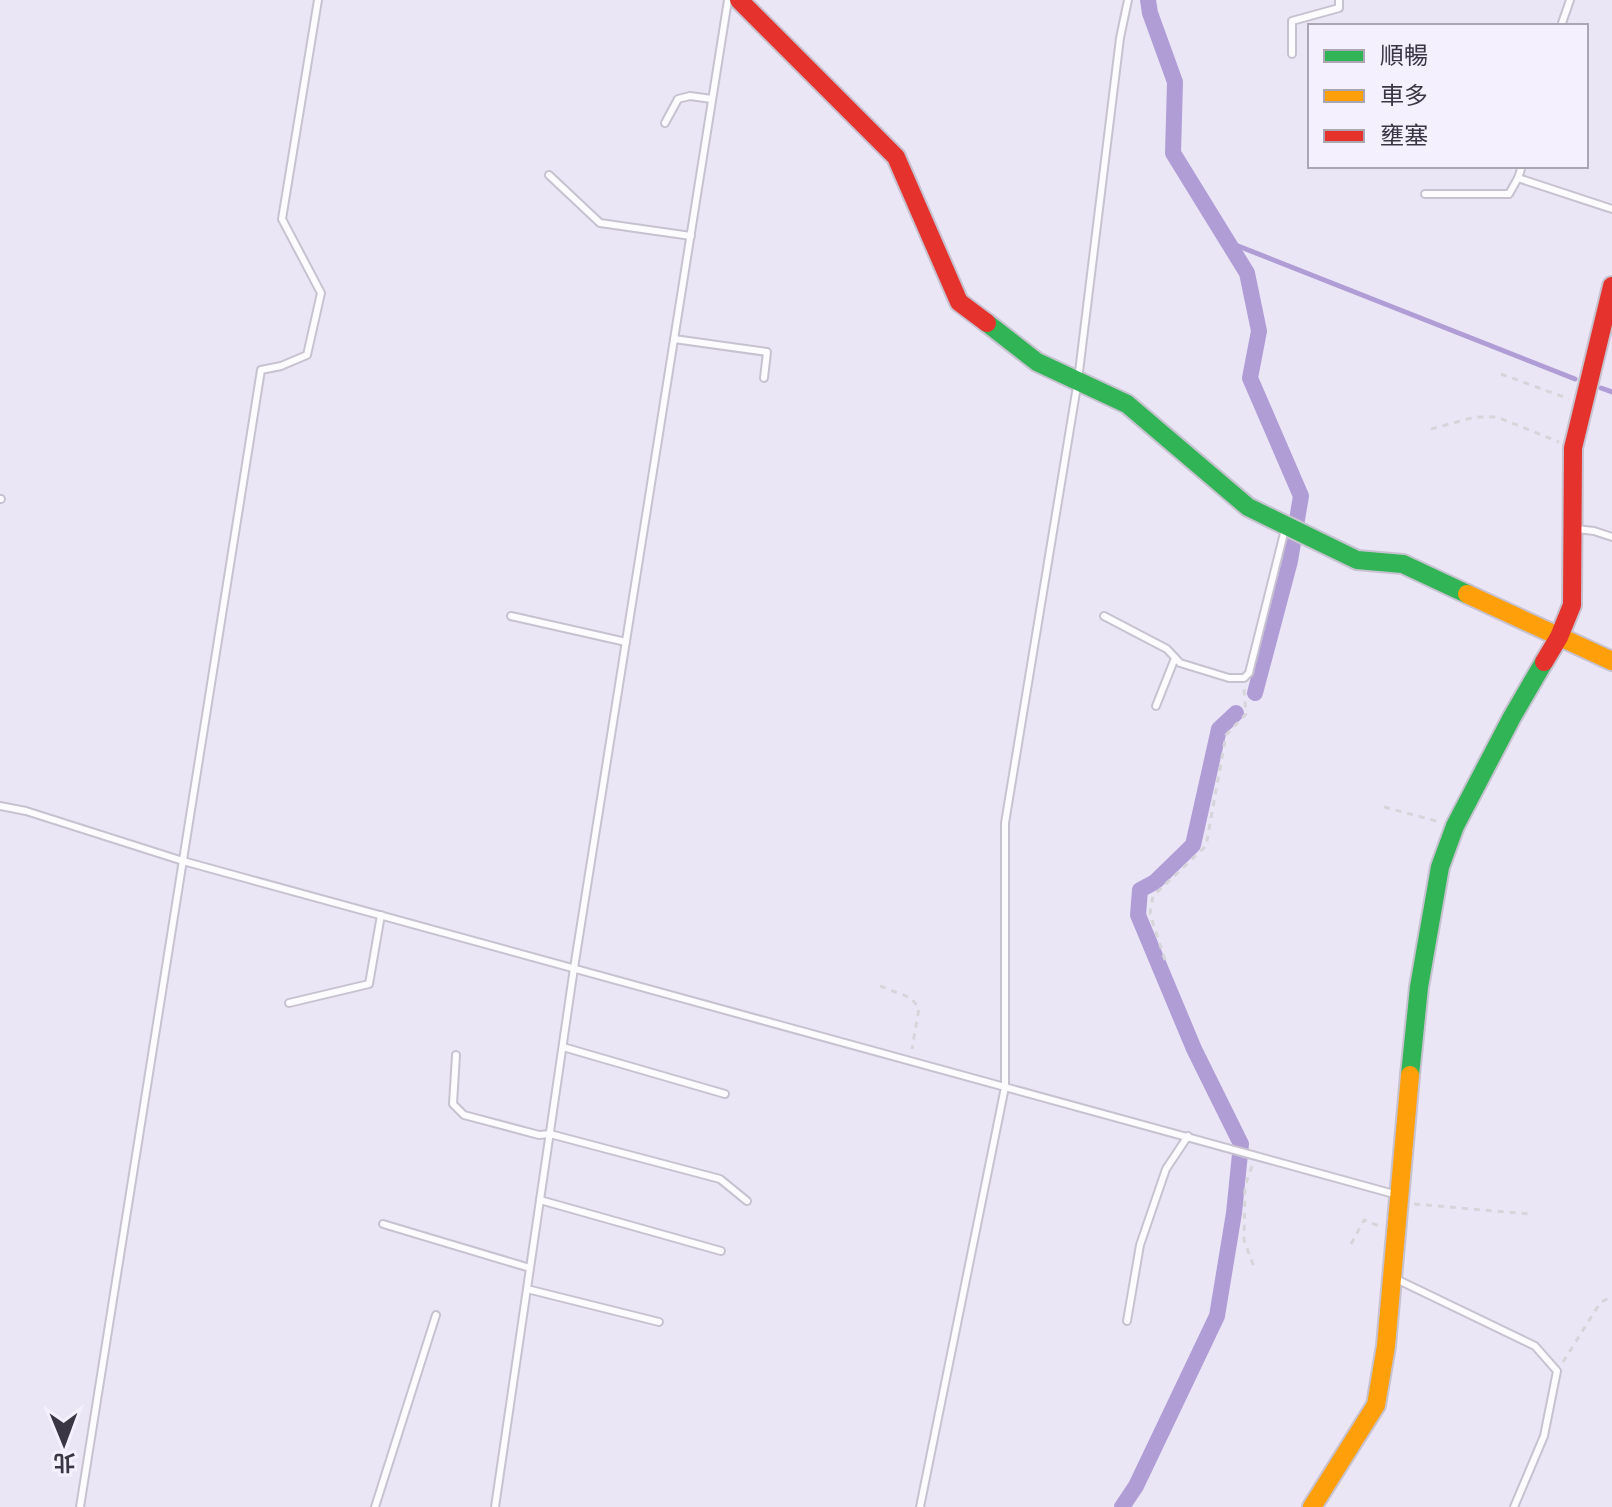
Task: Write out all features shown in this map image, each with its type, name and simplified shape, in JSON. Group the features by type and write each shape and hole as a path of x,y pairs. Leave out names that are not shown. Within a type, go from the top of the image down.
{"street":[{"path":"739,0 896,157 959,302 1037,362 1127,404 1248,507 1357,560 1403,564 1612,661"},
{"path":"1312,1507 1376,1405 1386,1346 1394,1231 1419,987 1440,867 1455,826 1512,717 1559,637 1572,605 1573,448 1612,286"}],"lane":[{"path":"80,1507 261,370 307,355 321,293 282,219 318,0"},
{"path":"495,1507 574,968 728,0"},
{"path":"920,1507 1005,1087 1005,823 1078,380 1120,38 1128,0"},
{"path":"1292,54 1292,21 1339,8 1339,0"},
{"path":"1562,24 1570,0"},
{"path":"665,123 678,99 690,96 712,99"},
{"path":"1425,194 1509,194 1521,168"},
{"path":"549,175 600,223 691,236"},
{"path":"1518,178 1612,209"},
{"path":"674,339 767,352 764,378"},
{"path":"1104,616 1167,649 1180,663 1229,678 1244,678 1249,673 1286,525"},
{"path":"1571,529 1594,531 1612,537"},
{"path":"511,616 626,642"},
{"path":"1156,706 1175,658"},
{"path":"0,806 26,811 183,861 1256,1154 1397,1199"},
{"path":"289,1003 369,984 381,915"},
{"path":"563,1047 725,1094"},
{"path":"456,1055 453,1104 464,1115 539,1135 550,1134 720,1179 747,1201"},
{"path":"1127,1321 1140,1245 1166,1169 1188,1136"},
{"path":"540,1200 721,1251"},
{"path":"383,1224 530,1268"},
{"path":"1391,1277 1535,1346 1557,1371 1544,1436 1514,1507"},
{"path":"527,1289 659,1322"},
{"path":"375,1507 436,1315"}],"path":[{"path":"1501,374 1583,405"},
{"path":"1431,429 1475,417 1497,417 1573,448"},
{"path":"1165,960 1150,914 1153,896 1206,846 1226,735 1246,714 1244,678"},
{"path":"1384,807 1455,826"},
{"path":"880,986 911,998 919,1008 910,1060"},
{"path":"1254,1267 1244,1240 1245,1186 1256,1154"},
{"path":"1397,1199 1530,1214"},
{"path":"1351,1244 1364,1220 1394,1231"},
{"path":"1557,1371 1600,1303 1612,1296"}],"waterway":[{"path":"1148,0 1175,82 1173,153 1247,273 1259,331 1250,378 1301,496 1290,561 1255,693"},
{"path":"1228,242 1575,379"},
{"path":"1601,388 1612,392"},
{"path":"1122,1507 1136,1486 1217,1316 1234,1213 1241,1144 1194,1049 1138,915 1140,890 1155,882 1193,845 1219,729 1236,713"}],"traffic: fast":[{"path":"987,323 1037,362 1127,404 1248,507 1357,560 1403,564 1467,594"},
{"path":"1410,1075 1419,987 1440,867 1455,826 1544,662"}],"traffic: slow":[{"path":"1467,594 1612,661"},
{"path":"1312,1507 1376,1405 1386,1346 1410,1075"}],"traffic: jam":[{"path":"739,0 896,157 959,302 987,323"},
{"path":"1544,662 1559,637 1572,605 1573,448 1612,286"}]}
